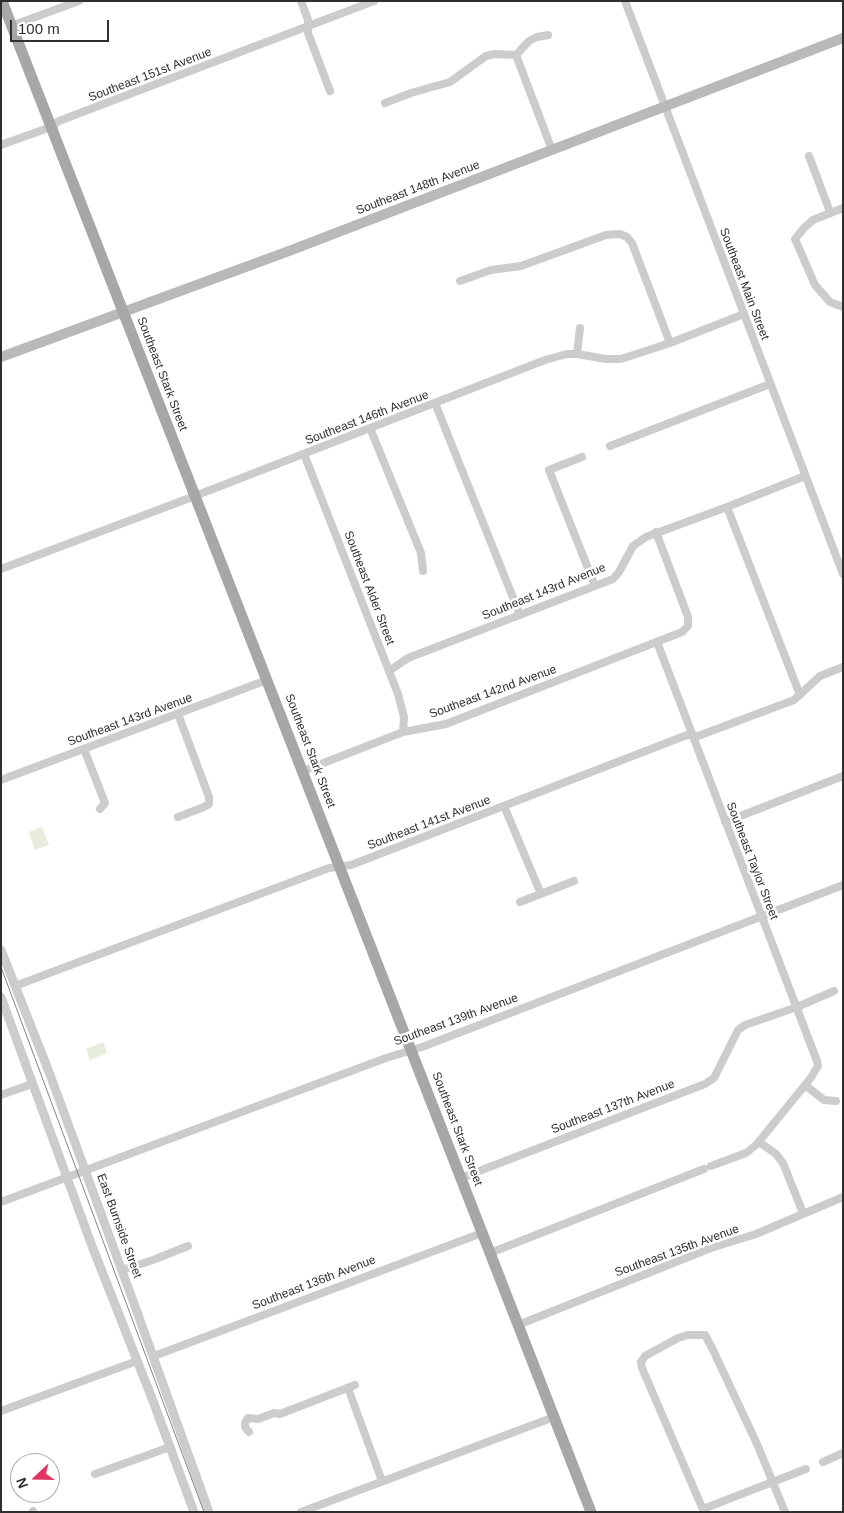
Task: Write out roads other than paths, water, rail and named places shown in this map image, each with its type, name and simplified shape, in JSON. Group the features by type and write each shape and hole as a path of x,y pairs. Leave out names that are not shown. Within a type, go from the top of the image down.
{"main road":[{"name":"Southeast Stark Street","path":"2,1 591,1512"},
{"name":"Southeast 148th Avenue","path":"1,358 843,38"}],"street":[{"path":"11,26 79,1"},
{"path":"301,1 308,20 308,33 330,91"},
{"name":"Southeast 151st Avenue","path":"1,146 50,127 59,121 374,1"},
{"name":"Southeast Main Street","path":"625,1 843,574"},
{"path":"384,103 450,82 486,56 495,54 516,55 529,41 548,35"},
{"path":"516,55 552,150"},
{"path":"809,156 830,212"},
{"path":"843,208 813,220 795,239 815,285 830,302 843,307"},
{"path":"460,281 492,270 521,266 606,235 620,234 627,237 632,243 670,343"},
{"name":"Southeast 146th Avenue","path":"1,569 545,360 566,354 621,359 670,343 744,314"},
{"path":"577,354 580,328"},
{"path":"610,446 770,384"},
{"path":"435,403 520,615"},
{"path":"370,428 422,553 423,571"},
{"name":"Southeast Alder Street","path":"304,454 402,706 404,717 403,732"},
{"path":"582,457 549,470 596,586"},
{"name":"Southeast 143rd Avenue","path":"389,671 408,658 613,578 619,572 628,553 638,540 805,476"},
{"path":"727,507 800,695"},
{"name":"Southeast 142nd Avenue","path":"302,771 403,732 446,724 682,632 688,626 688,617 656,532"},
{"name":"Southeast Taylor Street","path":"657,642 817,1061 815,1071 805,1085"},
{"name":"Southeast 141st Avenue","path":"15,986 329,868 350,865 687,735 698,736 794,700 820,676 843,667"},
{"name":"Southeast 143rd Avenue","path":"1,780 267,680"},
{"path":"178,714 209,797 209,804 178,817"},
{"path":"84,749 105,803 100,810"},
{"path":"725,822 843,776"},
{"path":"504,806 541,894"},
{"path":"520,902 574,881"},
{"name":"Southeast 139th Avenue","path":"1,1202 411,1050 843,885"},
{"name":"East Burnside Street","path":"1,950 85,1170 210,1512"},
{"path":"797,1007 834,991"},
{"path":"1,997 66,1177 194,1512"},
{"name":"Southeast 137th Avenue","path":"461,1178 705,1084 714,1078 738,1030 745,1025 797,1007"},
{"path":"1,1095 32,1084"},
{"path":"490,1253 746,1153 759,1142 805,1085 824,1100 836,1101"},
{"path":"759,1142 776,1154 783,1163 803,1213"},
{"name":"Southeast 135th Avenue","path":"518,1325 711,1248 756,1234 843,1197"},
{"name":"Southeast 136th Avenue","path":"154,1356 482,1233"},
{"path":"122,1270 160,1258 188,1246"},
{"path":"785,1512 773,1482 727,1378 705,1335 688,1335 678,1338 645,1356 642,1360 642,1368 703,1510 773,1482 806,1469"},
{"path":"1,1411 137,1361"},
{"path":"249,1432 245,1427 248,1418 258,1419 274,1413 280,1414 351,1387 382,1481"},
{"path":"301,1512 554,1418"},
{"path":"95,1474 170,1446"},
{"path":"823,1462 843,1453"}],"tram line":[{"path":"1,967 204,1512"}]}
